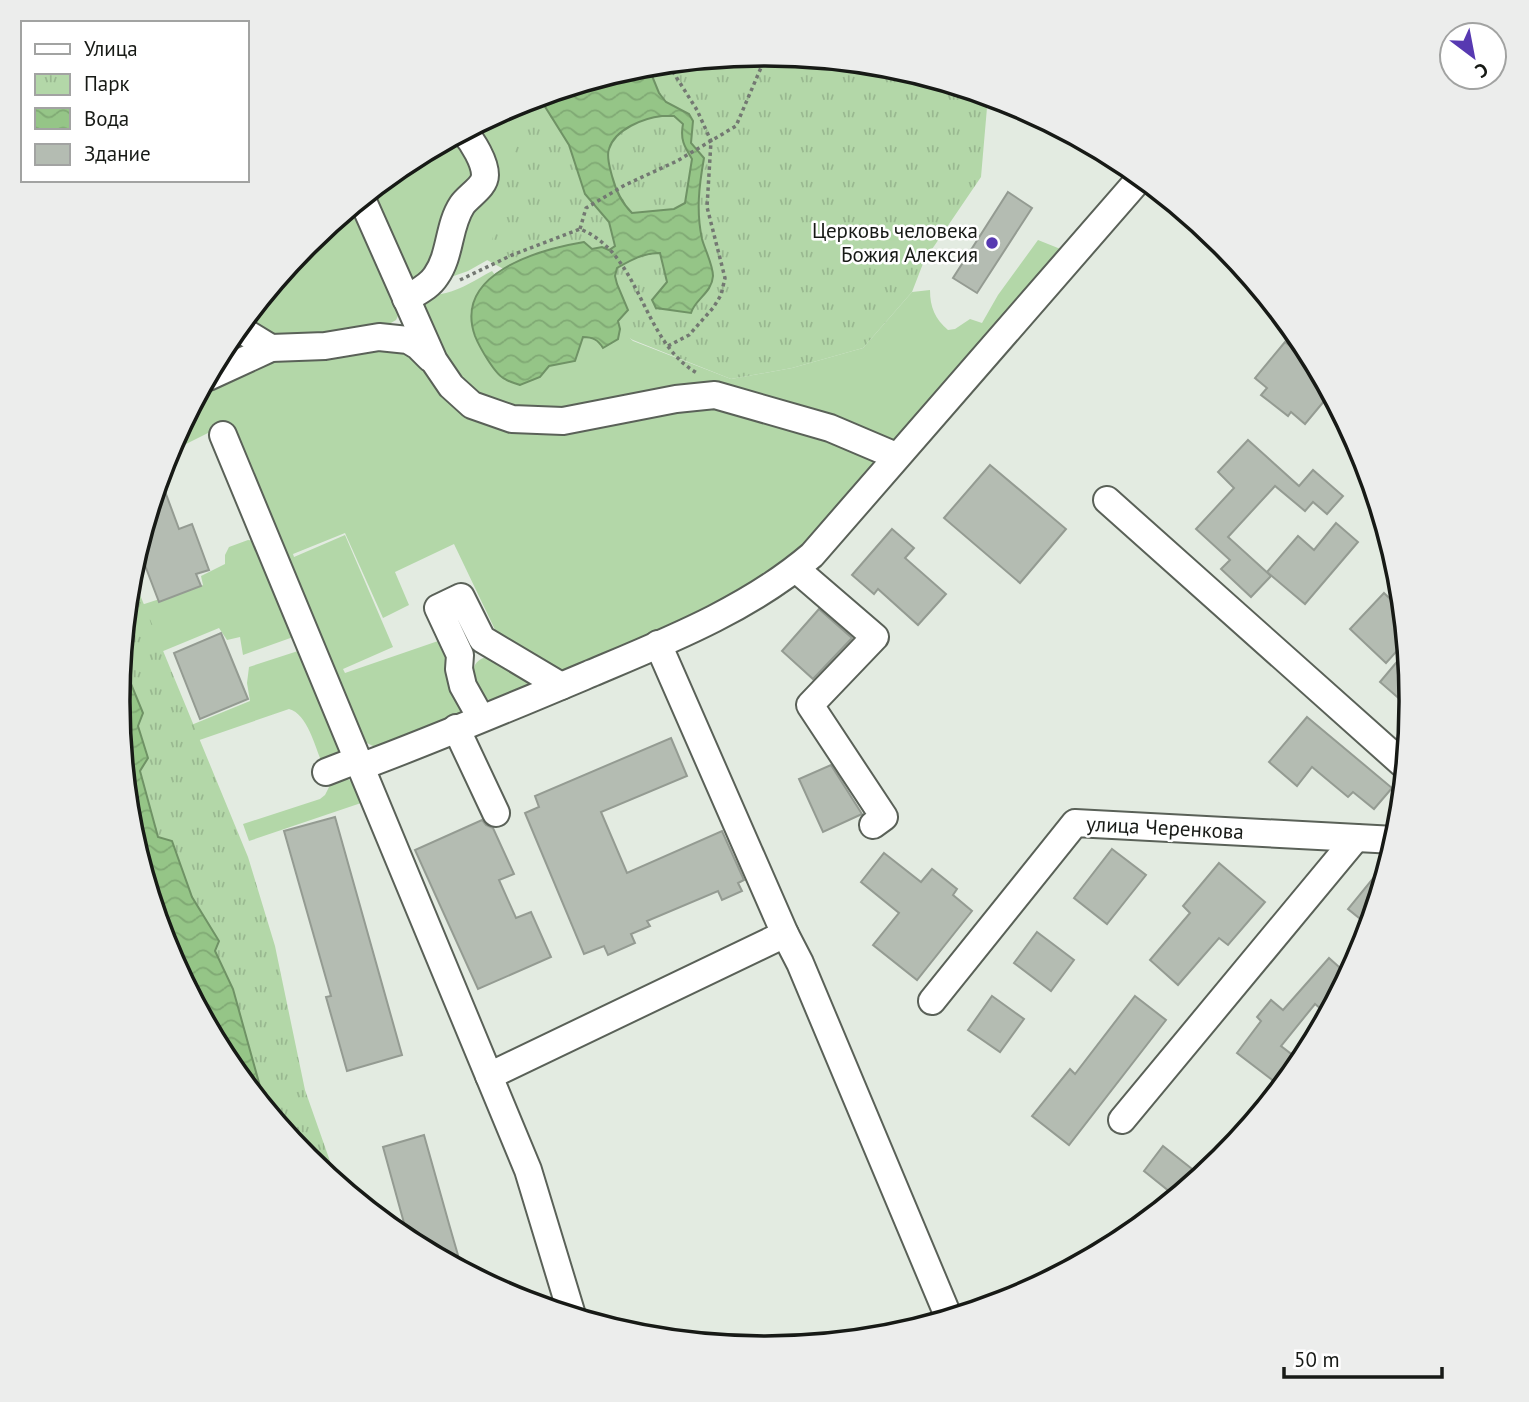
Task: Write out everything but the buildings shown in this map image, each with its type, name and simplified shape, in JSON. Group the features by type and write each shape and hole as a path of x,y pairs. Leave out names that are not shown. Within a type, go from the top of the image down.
{"street":[{"path":"415,293 434,280 440,270 462,205 484,181 481,162 469,140"},
{"path":"326,772 456,728 659,644 755,596 796,569 812,555 1134,185"},
{"path":"367,207 415,293 434,361"},
{"path":"247,334 271,348"},
{"path":"224,370 271,348 325,346 379,337 399,337 418,346 434,361 451,386 472,405 490,413 531,421 583,418 715,394 830,428 896,456"},
{"path":"223,435 528,1170 569,1304"},
{"path":"1107,500 1396,758"},
{"path":"796,569 875,637 810,705 884,817 873,825"},
{"path":"481,718 463,686 459,669 460,655 438,608 461,597 482,639 561,686"},
{"path":"659,644 785,934 800,962 945,1309"},
{"path":"456,728 496,813"},
{"name":"улица Черенкова","path":"932,1001 1075,823 1383,839"},
{"path":"1122,1120 1356,838"},
{"path":"489,1076 785,934"}],"path":[{"path":"580,229 586,208 625,185 677,161 736,126 762,66"},
{"path":"668,346 689,335 713,308 721,295 725,278 707,207 710,141 697,110 674,73"},
{"path":"415,293 467,277 512,255 580,229 607,244 625,270 668,346 684,366 709,380 715,394"}],"green space":[{"path":"723,68 806,68 888,79 929,88 987,107 981,177 924,261 912,292 863,348 792,368 731,379 633,340 487,260 524,114 600,88 682,72"},
{"path":"535,110 491,258 448,278 446,269 475,202 472,139"},
{"path":"461,144 475,171 440,255 409,288 372,203 412,173"},
{"path":"360,216 399,314 396,320 384,327 282,339 253,326 287,283 352,219"},
{"path":"1038,240 1068,252 893,446 778,403 613,406 511,412 454,381 414,302 458,289 492,271 495,275 474,301 472,323 498,374 520,385 546,371 549,366 574,361 583,337 595,340 604,348 620,329 633,341 731,379 792,368 863,348 912,292 930,290 934,312 948,330 955,329 970,319 982,323 998,295"},
{"path":"367,347 406,350 474,413 713,405 887,458 802,550 741,593 570,673 559,671 499,638 454,544 395,572 409,605 383,618 345,533 293,554 294,557 345,535 393,647 343,669 345,673 441,640 468,711 380,747 373,746 361,740 212,431 184,445 216,383 282,355"},
{"path":"248,540 260,542 296,636 243,655 240,637 227,640 219,628 156,654 137,606 203,585 201,576 225,564 229,547"},
{"path":"139,593 248,857 275,946 305,1090 331,1164 287,1119 237,1054 195,982 164,905 142,825 131,742 131,660"},
{"path":"305,651 346,749 323,765 306,724 296,712 289,709 185,745 179,730 250,701 247,683 249,667"},
{"path":"490,656 529,681 527,685 496,701 480,698 474,667 477,662"},
{"path":"345,778 353,782 364,802 249,841 243,824 320,799 331,783"}],"water":[{"path":"652,77 666,102 689,114 693,121 691,143 704,158 699,218 702,239 712,267 712,282 691,313 656,308 652,300 667,282 660,253 643,256 622,265 617,268 615,276 628,310 618,321 618,339 603,348 595,340 583,337 575,361 549,366 540,377 520,385 497,372 477,341 471,314 476,296 487,281 504,269 544,251 584,242 592,249 602,247 609,250 615,246 609,222 585,194 569,145 545,106 600,88","holes":["674,116 683,124 683,142 692,159 685,203 674,209 632,213 615,187 608,155 612,142 624,130 655,117"]},
{"path":"130,683 143,713 138,726 148,758 140,771 158,837 172,841 192,897 219,941 215,951 233,989 260,1085 237,1054 195,982 164,905 142,825 135,784 131,742"}],"place":[{"name":"Церковь человека Божия Алексия","path":"992,243"}]}
